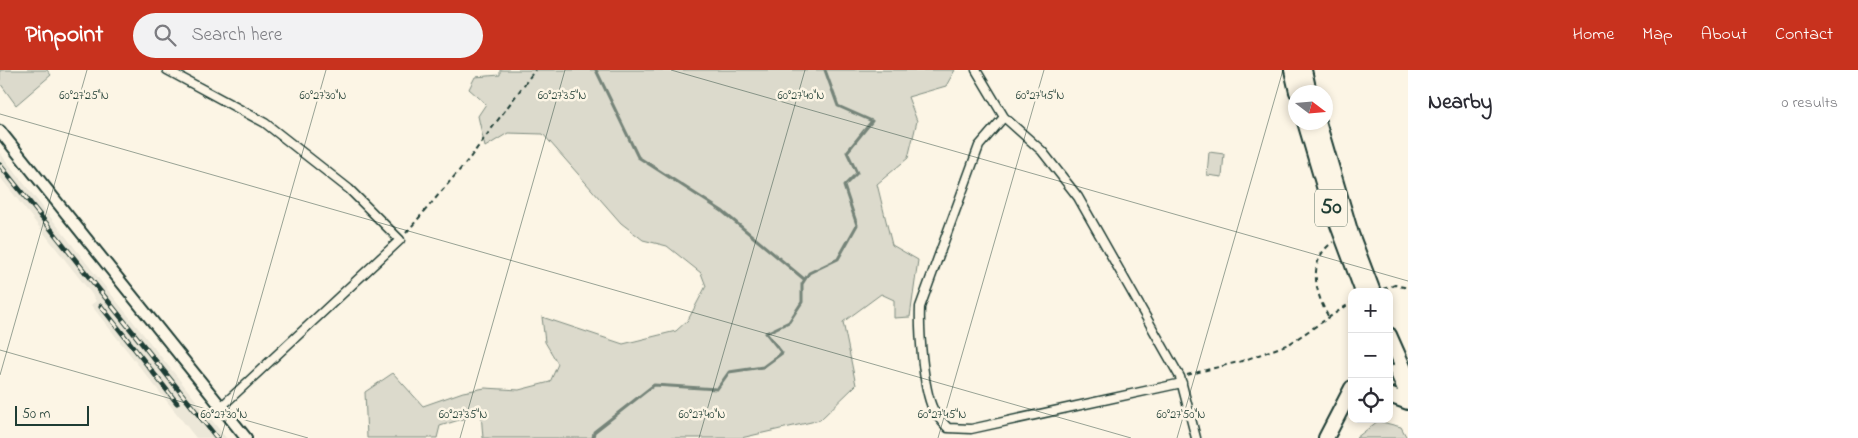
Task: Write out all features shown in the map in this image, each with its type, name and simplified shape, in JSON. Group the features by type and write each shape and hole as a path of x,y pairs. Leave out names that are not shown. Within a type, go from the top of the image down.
{"highway":[{"path":"1292,70 1295,85"},
{"path":"1304,70 1308,85"},
{"name":"50","path":"1307,130 1326,192 1362,288"},
{"name":"50","path":"1320,130 1348,225 1372,288"},
{"path":"1393,344 1408,378"},
{"path":"1393,363 1408,396"},
{"path":"1326,438 1348,396"},
{"path":"1393,396 1408,402"},
{"path":"1335,422 1348,411"}],"street":[{"path":"167,70 266,123 349,189 400,240 221,408"},
{"path":"976,70 1004,117 1042,151 1078,197 1181,380 1196,438"},
{"path":"1004,117 979,146 920,307 921,342 928,395 933,409 948,428 971,429 1181,380"},
{"path":"0,131 246,438"}],"path":[{"path":"400,240 469,160 535,70"},
{"path":"1328,316 1319,300 1315,278 1322,253 1332,242"},
{"path":"1386,288 1396,285 1408,288"},
{"path":"1181,380 1289,344 1348,304"}],"shaded area":[{"path":"0,70 47,70 51,75 16,105 0,83"},
{"path":"500,70 955,70 946,86 908,97 917,121 908,158 877,184 892,245 918,260 910,317 894,318 894,300 881,294 843,322 856,385 820,420 741,438 483,438 481,413 440,426 437,438 367,438 365,392 393,373 423,406 463,392 485,388 519,390 550,382 558,364 545,342 542,317 623,344 676,331 688,320 706,286 701,273 667,246 643,240 621,223 543,134 508,133 485,147 478,116 486,104 469,89 475,77 500,75"},
{"path":"1209,152 1224,154 1222,177 1207,175"},
{"path":"0,153 226,438 196,438 91,305 96,301 91,293 0,177"},
{"path":"1375,423 1386,423 1401,427 1407,438 1356,438"}],"waterway":[{"path":"596,70 638,157 722,211 804,279"},
{"path":"593,438 594,432 654,385 717,389 729,372 763,367 782,353 766,333 789,322 802,302 802,284 809,273 838,259 857,225 844,186 857,173 847,152 872,121 838,106 825,70"}],"railway":[{"path":"0,165 217,438"},
{"path":"101,306 177,403"}]}
